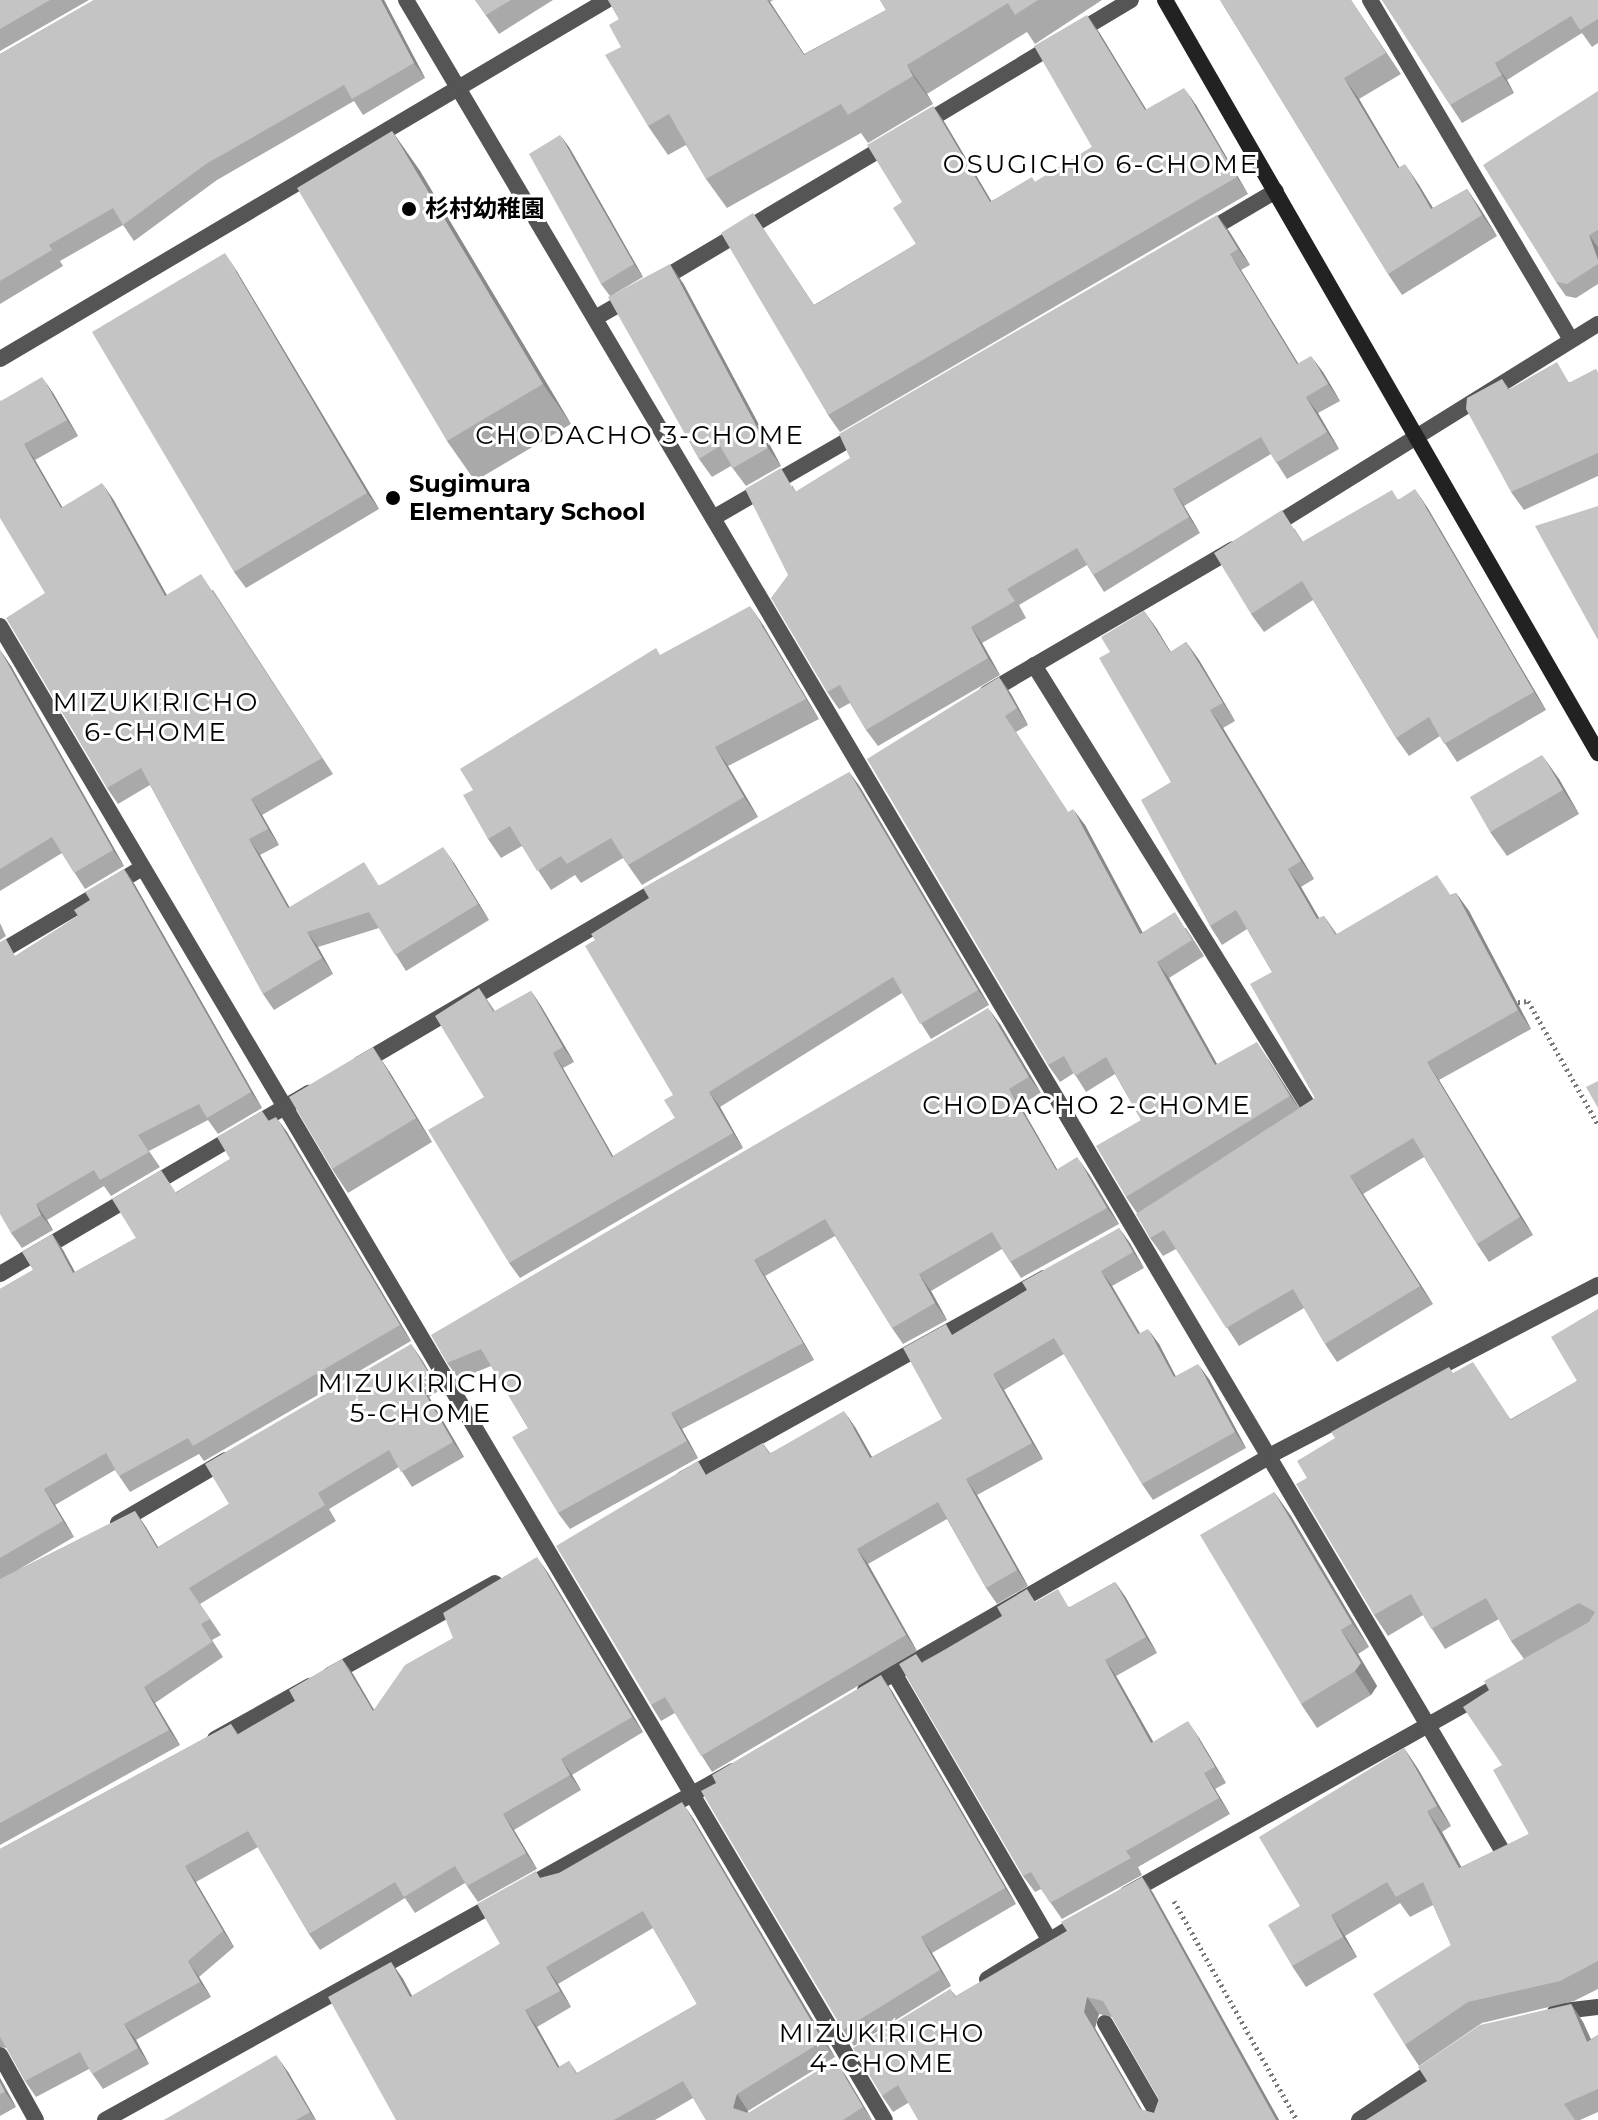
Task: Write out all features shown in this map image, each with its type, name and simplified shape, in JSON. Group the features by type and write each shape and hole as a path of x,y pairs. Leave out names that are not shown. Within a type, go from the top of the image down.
{"street":[{"path":"406,0 597,317 998,1013 1273,1454 1502,1850"},
{"path":"0,359 607,0"},
{"path":"597,317 1131,0"},
{"path":"1165,0 1598,753"},
{"path":"1370,0 1570,338"},
{"path":"1193,239 1276,191"},
{"path":"967,706 1418,442 1570,338 1598,324"},
{"path":"713,518 878,422"},
{"path":"0,626 7,655 142,868 283,1109 697,1793 885,2120"},
{"path":"1034,665 1317,1116 1304,1124"},
{"path":"0,952 142,868"},
{"path":"0,1274 682,875"},
{"path":"661,1491 1063,1267"},
{"path":"842,1705 1273,1454 1598,1285"},
{"path":"96,1536 247,1447"},
{"path":"193,1751 509,1575"},
{"path":"970,1990 1049,1939 1429,1722 1527,1670"},
{"path":"894,1673 1049,1939"},
{"path":"105,2120 750,1761"},
{"path":"1541,2016 1597,2010"},
{"path":"1105,2023 1161,2120"},
{"path":"1359,2120 1463,2050"},
{"path":"0,2055 36,2120"}],"path":[{"path":"1499,1010 1528,1001 1598,1124"},
{"path":"1160,1876 1297,2120"}],"building":[{"path":"0,0 50,0 0,29"},
{"path":"94,0 381,0 414,63 352,99 344,85 206,164 123,225 113,208 49,245 52,250 0,281 0,54"},
{"path":"475,0 511,0 486,15"},
{"path":"608,0 767,0 804,55 886,10 880,0 1038,0 1015,15 1008,3 907,65 913,76 848,115 841,104 706,179 669,114 648,126 605,55 621,47 609,25 619,19"},
{"path":"1220,0 1351,0 1386,53 1344,78 1398,168 1405,164 1431,209 1467,189 1482,215 1388,274"},
{"path":"1382,0 1598,0 1598,19 1580,30 1571,16 1495,63 1502,75 1450,105"},
{"path":"1087,15 1145,110 1184,88 1237,177 828,415 721,233 753,213 814,306 916,244 893,208 902,202 867,145 933,106 990,202 1032,177 1035,182 1092,147 1034,46"},
{"path":"1598,91 1598,230 1589,235 1598,264 1567,284 1556,282 1483,165"},
{"path":"392,131 543,384 447,441 297,188"},
{"path":"560,135 634,264 601,284 529,154"},
{"path":"1217,215 1238,249 1230,254 1297,364 1311,356 1328,384 1306,397 1327,432 1276,463 1261,437 1173,489 1189,517 1093,575 1077,548 1007,589 1015,601 971,627 988,658 866,730 840,685 827,692 771,598 788,575 745,489 781,468 795,492 850,458 839,434"},
{"path":"225,253 367,493 234,572 92,332"},
{"path":"670,264 768,448 733,468 720,446 699,459 608,297"},
{"path":"1557,362 1569,383 1596,369 1598,453 1511,492 1466,409 1467,398 1502,379 1508,390"},
{"path":"42,377 67,420 24,444 61,508 102,483 165,596 201,574 322,758 251,799 268,829 249,839 288,908 364,862 379,886 443,847 478,904 395,955 369,912 307,932 322,958 263,994 141,768 107,788 6,618 45,593 0,518 0,400"},
{"path":"1415,489 1534,692 1444,744 1429,717 1396,738 1302,581 1251,614 1214,553 1282,510 1302,542 1392,490 1398,500"},
{"path":"1598,506 1598,640 1535,526"},
{"path":"750,606 806,699 715,747 744,797 628,865 611,838 567,864 561,856 537,871 510,826 488,839 463,795 473,790 460,769 656,648 660,655"},
{"path":"1144,611 1170,652 1186,642 1223,703 1210,710 1301,861 1288,869 1317,919 1324,916 1335,935 1437,875 1451,896 1456,893 1518,1010 1427,1062 1520,1217 1477,1244 1413,1138 1350,1176 1420,1286 1325,1344 1293,1289 1226,1328 1164,1230 1150,1238 1136,1214 1315,1098 1250,984 1272,972 1236,910 1210,926 1141,800 1171,782 1099,658 1110,652 1101,637"},
{"path":"0,650 113,850 74,873 52,837 0,869"},
{"path":"999,677 1017,708 1005,716 1068,812 1073,809 1140,934 1175,912 1192,940 1157,962 1215,1065 1257,1042 1290,1096 1126,1197 1096,1146 1141,1120 1106,1057 1075,1076 1064,1056 1048,1065 867,759"},
{"path":"1542,755 1563,790 1490,832 1470,797"},
{"path":"849,772 978,990 920,1024 893,977 709,1092 733,1133 509,1263 428,1130 484,1097 435,1016 479,988 493,1012 531,991 563,1047 553,1053 612,1157 675,1118 664,1100 673,1095 585,946 595,940 591,934 649,898 643,888"},
{"path":"124,869 251,1092 207,1118 199,1104 138,1135 149,1152 100,1180 94,1170 36,1204 41,1215 11,1233 0,1214 0,942 6,939 15,956 78,916 74,910 90,900 85,892"},
{"path":"988,1008 1029,1077 1009,1089 1056,1170 1077,1157 1107,1208 1010,1262 992,1232 919,1274 935,1303 892,1328 825,1219 754,1260 803,1343 671,1413 687,1441 558,1513 512,1437 528,1428 481,1349 447,1363 431,1335"},
{"path":"373,1047 416,1118 332,1169 289,1097"},
{"path":"1598,1081 1598,1108 1586,1087"},
{"path":"262,1111 268,1121 276,1117 400,1325 193,1446 188,1438 119,1476 106,1453 44,1489 63,1521 0,1558 0,1289 33,1270 22,1252 52,1234 73,1273 136,1238 112,1199 161,1170 176,1193 230,1159 217,1137"},
{"path":"1119,1228 1133,1252 1101,1271 1138,1334 1148,1329 1174,1377 1198,1364 1235,1432 1142,1484 1054,1338 993,1374 1032,1443 966,1479 1017,1570 986,1588 938,1502 857,1549 906,1635 701,1756 665,1697 651,1705 556,1546 698,1461 706,1475 763,1443 769,1454 844,1411 870,1458 942,1419 903,1348 946,1324 952,1335 1027,1290 1022,1282"},
{"path":"1598,1309 1598,1961 1560,1981 1468,2002 1405,2045 1373,1994 1451,1945 1423,1882 1396,1897 1387,1882 1331,1915 1343,1937 1292,1966 1268,1925 1300,1906 1259,1837 1404,1748 1437,1806 1427,1811 1459,1868 1529,1834 1493,1770 1502,1765 1463,1707 1489,1690 1484,1681 1589,1622 1595,1612 1579,1603 1511,1641 1486,1598 1431,1629 1411,1594 1374,1615 1296,1484 1307,1478 1297,1461 1335,1438 1331,1432 1449,1367 1453,1373 1473,1362 1511,1420 1577,1381 1551,1337"},
{"path":"411,1344 429,1374 418,1381 453,1442 401,1472 389,1450 318,1493 325,1505 189,1588 210,1619 201,1624 212,1642 144,1687 169,1730 0,1823 0,1579 135,1511 157,1548 229,1504 205,1464"},
{"path":"1274,1492 1352,1623 1341,1630 1361,1663 1355,1671 1301,1704 1200,1535"},
{"path":"537,1557 632,1717 561,1759 570,1775 503,1814 526,1853 467,1886 455,1866 404,1897 395,1882 309,1934 248,1831 185,1866 223,1931 188,1961 200,1982 124,2024 138,2048 92,2074 80,2052 25,2081 0,2037 0,1849 231,1724 237,1735 295,1701 289,1690 342,1659 373,1711 405,1665 453,1638 443,1613"},
{"path":"1115,1582 1146,1637 1105,1660 1151,1743 1188,1721 1215,1767 1204,1773 1219,1798 1126,1851 1131,1858 1050,1903 1031,1872 1023,1876 899,1664 916,1654 922,1663 1002,1616 997,1607 1027,1589 1035,1602 1058,1589 1069,1608"},
{"path":"881,1675 1005,1888 921,1937 940,1970 843,2030 701,1791 716,1783 712,1775"},
{"path":"682,1802 823,2041 737,2094 733,2108 748,2113 835,2060 863,2107 843,2120 706,2120 683,2081 614,2120 396,2120 328,1997 391,1962 410,1997 500,1944 477,1904 536,1871 540,1878 559,1873","holes":["643,1911 697,2004 576,2074 569,2061 558,2068 525,2010 560,1991 546,1967"]},
{"path":"1142,1877 1276,2120 918,2120 898,2085 882,2096 853,2048 950,1989 955,1997 1067,1931 1061,1922","holes":["1087,1997 1103,2001 1159,2099 1154,2113 1140,2109 1084,2012"]},
{"path":"1571,2004 1587,2042 1598,2035 1598,2089 1564,2104 1575,2120 1366,2120 1427,2081 1418,2067 1480,2025"},
{"path":"276,2055 310,2112 296,2120 164,2120"}],"place":[{"name":"杉村幼稚園","path":"409,209"},
{"name":"Sugimura Elementary School","path":"393,498"}],"district":[{"name":"OSUGICHO 6-CHOME","path":"1101,165"},
{"name":"CHODACHO 3-CHOME","path":"640,436"},
{"name":"MIZUKIRICHO 6-CHOME","path":"156,718"},
{"name":"CHODACHO 2-CHOME","path":"1087,1106"},
{"name":"MIZUKIRICHO 5-CHOME","path":"421,1399"},
{"name":"MIZUKIRICHO 4-CHOME","path":"882,2049"}]}
